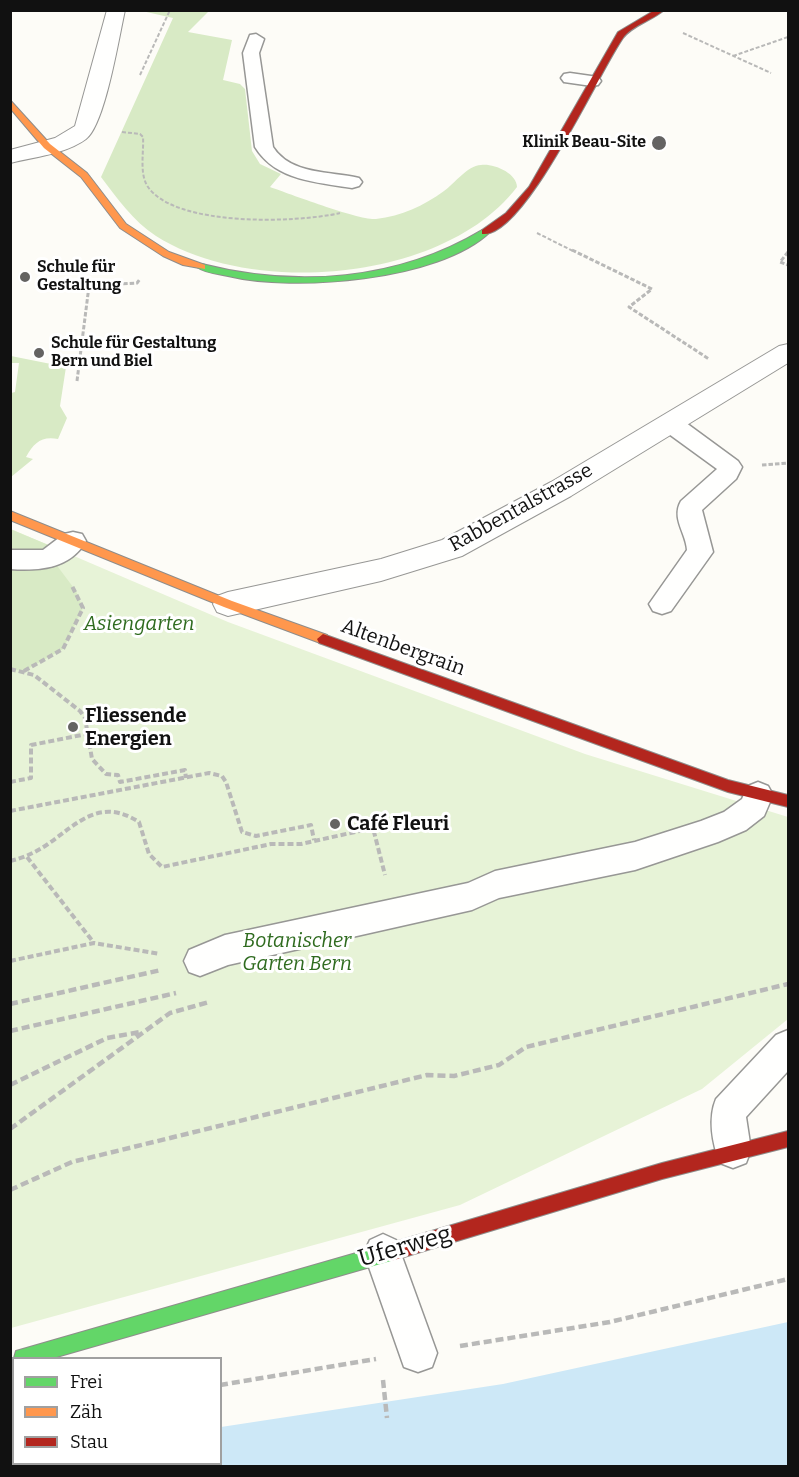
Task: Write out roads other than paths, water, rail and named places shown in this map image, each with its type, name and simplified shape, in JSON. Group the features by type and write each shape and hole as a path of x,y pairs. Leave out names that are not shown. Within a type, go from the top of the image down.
{"street":[{"path":"10,157 71,139 85,128 88,112 94,101 116,10"},
{"path":"10,102 47,146 78,169 123,226 152,246 186,263 226,274 275,280 316,281 364,276 437,256 478,237 503,220 533,188 621,34 661,10"},
{"name":"Rabbentalstrasse","path":"228,604 381,570 452,548 561,489 789,352"},
{"name":"Altenbergrain","path":"10,515 228,604 592,738 758,795 789,801"},
{"name":"Uferweg","path":"30,1357 604,1186 733,1150 789,1139"}],"lane":[{"path":"256,39 251,53 264,147 270,158 292,169 352,183"},
{"path":"568,83 590,86"},
{"path":"662,604 700,552 700,545 695,536 689,513 690,507 728,473 730,467 670,423"},
{"path":"10,559 44,561 51,559 73,541"},
{"path":"200,961 225,950 472,896 495,885 635,856 707,833 735,821 754,807 758,795"},
{"path":"733,1150 728,1111 789,1047"},
{"path":"383,1253 418,1353"}],"water":[{"path":"788,1322 788,1466 11,1466 11,1457 12,1465 222,1465 222,1427 503,1384"}],"place":[{"name":"Klinik Beau-Site","path":"659,143"},
{"name":"Schule für Gestaltung","path":"25,277"},
{"name":"Schule für Gestaltung Bern und Biel","path":"39,353"},
{"name":"Fliessende Energien","path":"73,727"},
{"name":"Café Fleuri","path":"335,824"}],"park label":[{"name":"Asiengarten","path":"139,624"},
{"name":"Botanischer Garten Bern","path":"297,952"}]}
